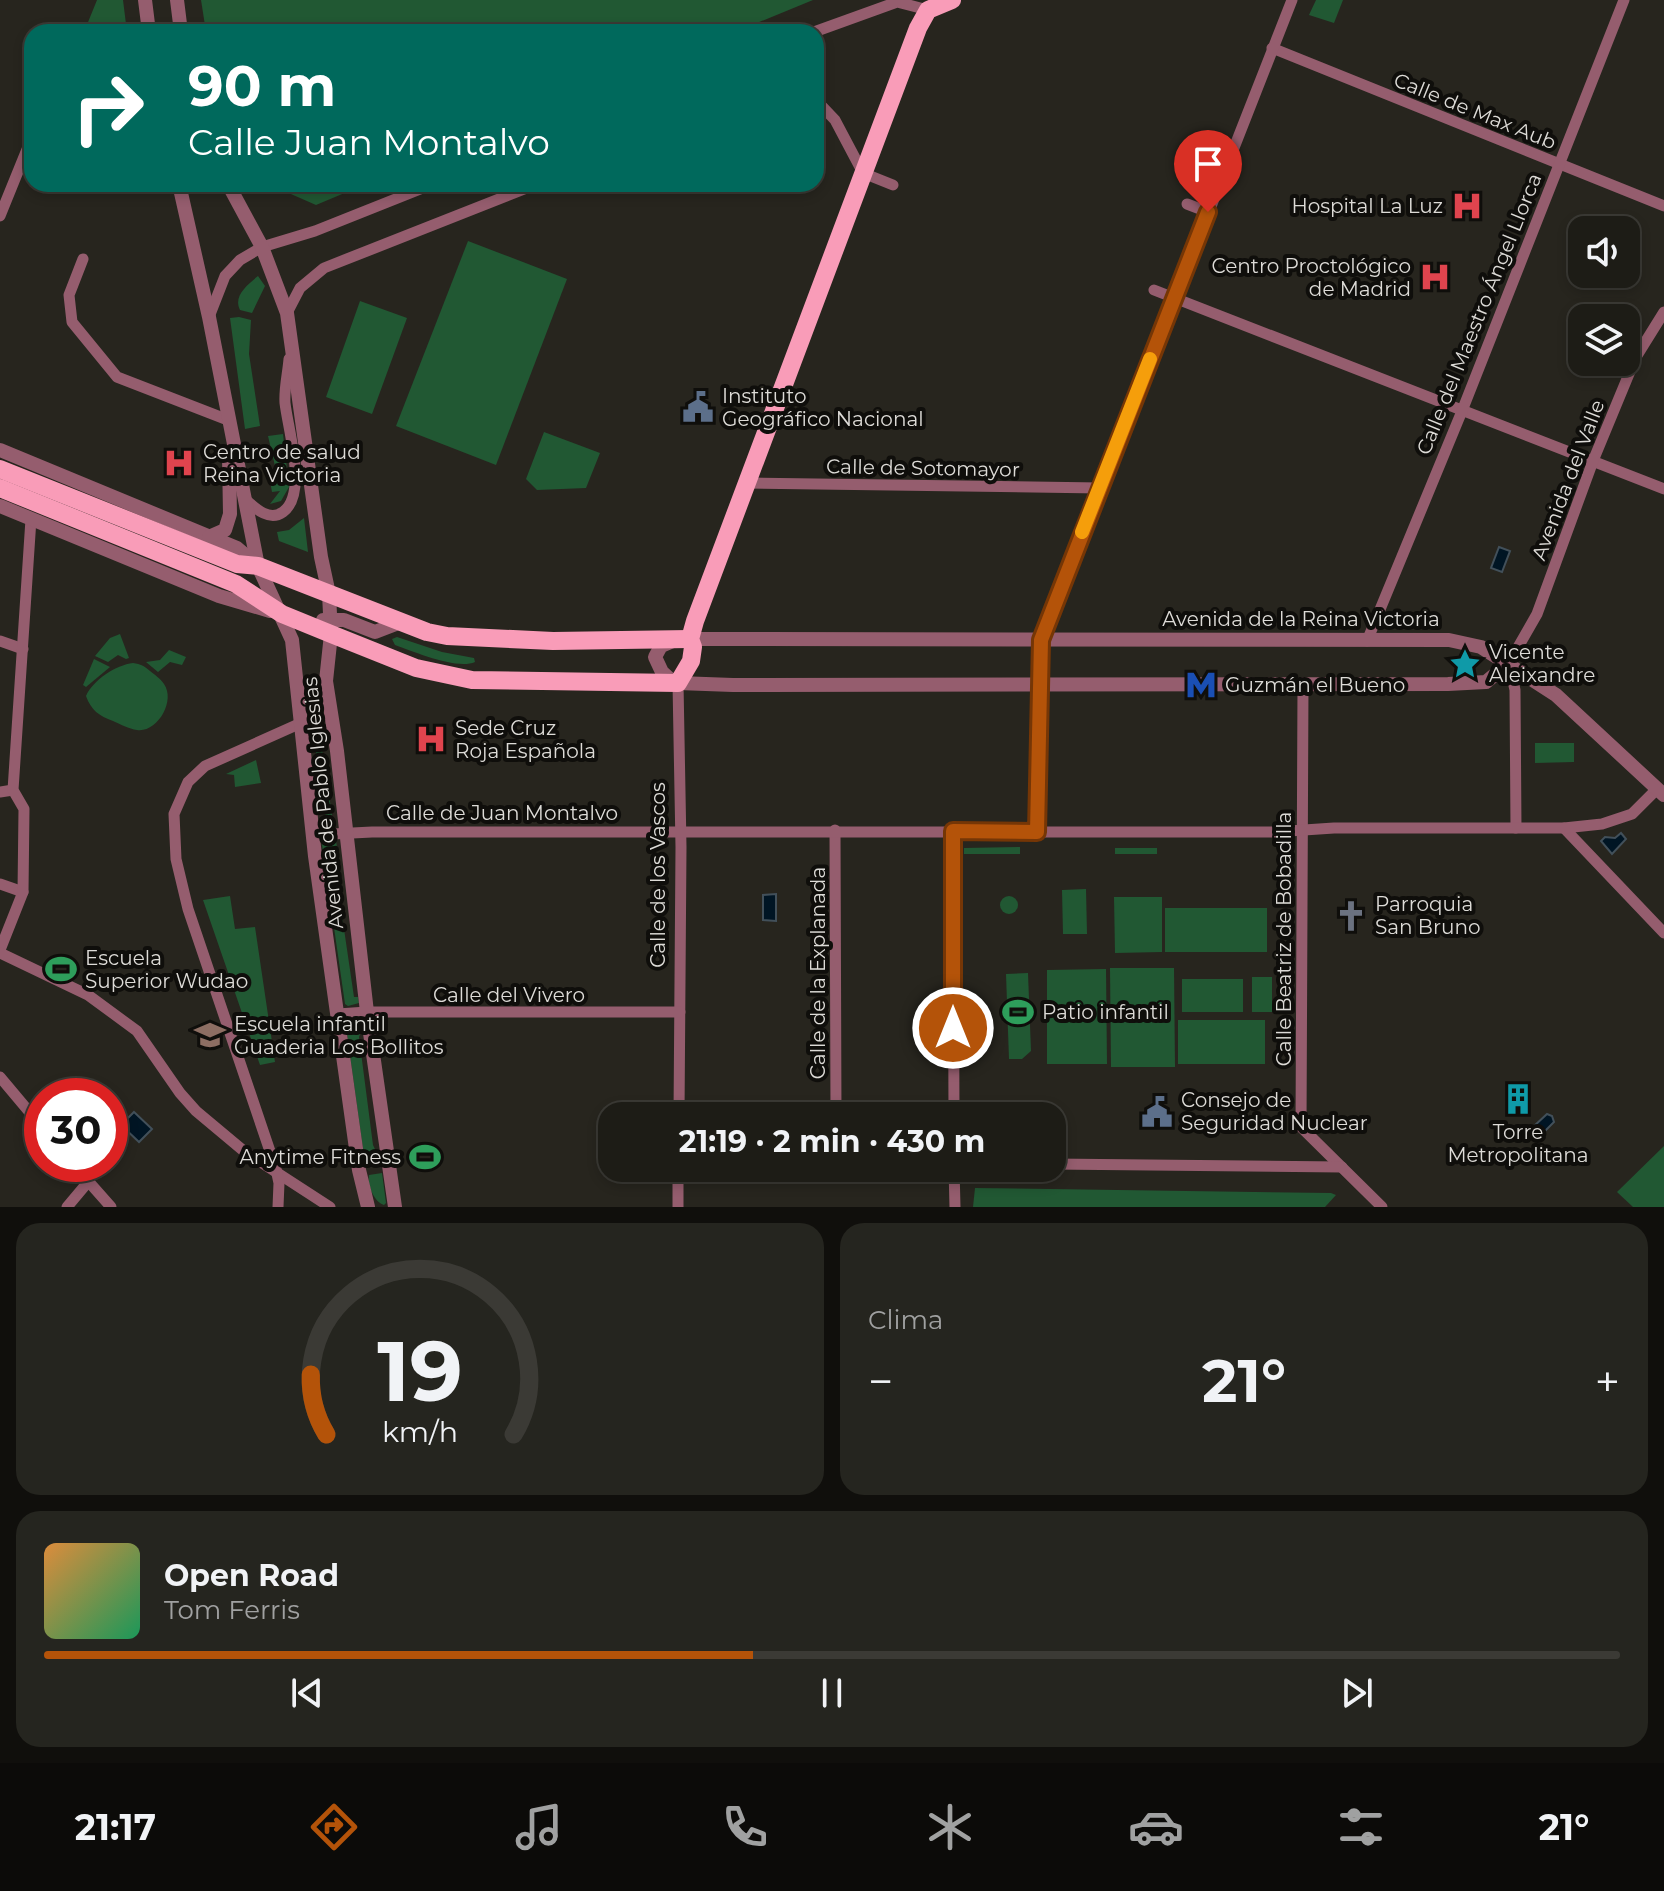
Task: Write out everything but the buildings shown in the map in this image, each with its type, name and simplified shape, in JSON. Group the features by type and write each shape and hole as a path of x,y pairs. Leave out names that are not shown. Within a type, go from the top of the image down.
{"main road":[{"path":"927,5 952,0"},
{"name":"Calle de los Vascos","path":"676,683 691,661 693,647 685,639 927,5"},
{"name":"Avenida de la Reina Victoria","path":"0,469 237,564 258,566 427,632 470,639 685,639"},
{"name":"Avenida de la Reina Victoria","path":"0,488 236,584 282,614 304,623 330,626 416,668 472,680 676,683"}],"street":[{"path":"145,0 148,24"},
{"path":"177,0 180,24"},
{"path":"858,14 868,0"},
{"path":"1037,832 1041,640 1292,0"},
{"name":"Calle del Maestro Ángel Llorca","path":"1367,641 1462,411 1624,0"},
{"path":"824,28 897,2 927,5"},
{"name":"Calle de Max Aub","path":"1272,48 1664,206"},
{"path":"824,108 835,120 863,173 893,185"},
{"path":"0,216 24,157"},
{"name":"Avenida de Pablo Iglesias","path":"181,192 258,566 292,640 313,835 359,1170 368,1207"},
{"name":"Avenida de Pablo Iglesias","path":"232,192 262,247 287,313 321,557 329,594 326,681 395,1207"},
{"path":"209,317 225,276 240,260 262,247 315,231 413,192"},
{"path":"287,313 300,288 324,268 517,192"},
{"path":"1187,204 1208,212"},
{"path":"83,259 69,295 72,322 117,377 228,420"},
{"path":"1154,290 1664,489"},
{"name":"Avenida del Valle","path":"1509,663 1537,614 1593,461 1636,357 1664,312"},
{"name":"Avenida de Pablo Iglesias","path":"244,498 255,508 271,515 279,515 293,499 296,484 285,398 291,347"},
{"name":"Avenida de Pablo Iglesias","path":"209,537 225,530 229,520 228,420"},
{"name":"Avenida de la Reina Victoria","path":"0,450 237,548 258,566"},
{"name":"Calle de Sotomayor","path":"746,483 1100,488"},
{"name":"Avenida de la Reina Victoria","path":"0,506 219,596 282,614"},
{"path":"31,519 13,790 24,809 23,892 0,951 88,995 137,1031 196,1111 245,1152 276,1169 330,1207"},
{"name":"Avenida de la Reina Victoria","path":"330,626 344,620 375,632 401,622"},
{"path":"292,640 304,623"},
{"path":"676,683 662,672 655,657 661,646 685,639"},
{"name":"Avenida de la Reina Victoria","path":"676,683 1303,685 1486,682 1509,663 1481,647 1449,640 685,639"},
{"path":"0,641 23,649"},
{"path":"1509,663 1556,695 1661,792"},
{"path":"1509,663 1515,690 1516,828"},
{"name":"Calle de los Vascos","path":"676,683 680,832 679,1102"},
{"name":"Calle Beatriz de Bobadilla","path":"1303,685 1301,1127 1382,1207"},
{"path":"278,1207 276,1169 188,909 176,859 174,814 188,782 205,766 301,723"},
{"path":"0,792 13,790"},
{"name":"Calle de Juan Montalvo","path":"313,835 345,832 1564,828 1602,824 1632,814 1661,792"},
{"path":"1564,828 1664,933"},
{"name":"Calle de la Explanada","path":"835,830 836,1102"},
{"path":"953,831 954,1102"},
{"path":"0,884 23,892"},
{"name":"Calle del Vivero","path":"338,1014 680,1012"},
{"path":"0,1077 24,1106"},
{"path":"1066,1164 1342,1167"},
{"path":"67,1207 88,1182 111,1207"},
{"path":"678,1182 678,1207"},
{"path":"954,1182 955,1207"}],"green space":[{"path":"97,0 123,0 126,24 87,24"},
{"path":"201,0 813,0 754,24 205,24"},
{"path":"1316,0 1343,0 1334,23 1309,15"},
{"path":"286,192 347,192 316,205"},
{"path":"468,241 567,279 496,465 396,426"},
{"path":"258,276 265,286 252,313 240,310 240,295"},
{"path":"360,301 407,318 372,414 326,397"},
{"path":"230,318 251,320 249,354 260,426 245,429"},
{"path":"544,432 600,453 586,488 537,490 526,479"},
{"path":"283,434 289,487 281,501 270,504 280,491 272,492 270,481 278,479 268,436"},
{"path":"304,518 308,552 279,541 277,532 289,530"},
{"path":"120,634 129,658 118,655 108,662 95,656 110,638"},
{"path":"397,637 442,652 474,658 475,662 458,664 424,656 395,645 392,639"},
{"path":"169,650 186,657 182,665 170,662 158,672 146,662 160,660"},
{"path":"94,659 110,667 86,687 83,685"},
{"path":"133,663 156,676 167,691 168,699 162,714 144,730 131,729 104,717 93,709 86,696 106,674"},
{"path":"313,690 332,815 329,819 325,814 307,691"},
{"path":"1535,743 1574,743 1574,762 1535,763"},
{"path":"256,760 261,783 235,787 234,775 226,774"},
{"path":"336,841 339,860 334,861 354,997 358,997 359,1003 348,1006 345,1004 322,844"},
{"path":"1020,847 1020,854 964,854 964,848"},
{"path":"1115,848 1157,848 1157,854 1115,854"},
{"path":"1086,889 1087,934 1063,934 1062,890"},
{"path":"230,896 235,929 255,927 275,1062 260,1065 203,900"},
{"path":"1005,896 1013,896 1018,905 1016,912 1005,914 1000,909 1000,901"},
{"path":"1114,897 1162,897 1162,952 1115,953"},
{"path":"1165,908 1267,908 1267,952 1165,952"},
{"path":"1110,968 1174,968 1175,1067 1111,1067"},
{"path":"1106,969 1107,1064 1047,1064 1047,970"},
{"name":"Patio infantil","path":"1028,973 1031,1051 1022,1059 1009,1059 1006,974"},
{"path":"1252,977 1272,977 1272,1012 1252,1012"},
{"path":"1182,979 1243,979 1243,1012 1182,1012"},
{"path":"1178,1020 1265,1020 1265,1064 1178,1064"},
{"path":"354,1024 362,1029 359,1037 373,1145 381,1162 365,1163 347,1034"},
{"path":"1664,1146 1664,1207 1633,1207 1617,1192"},
{"path":"382,1173 384,1205 374,1197 369,1179 369,1175"},
{"path":"975,1188 1336,1195 1325,1207 973,1207"}],"water":[{"path":"1499,547 1510,551 1502,572 1491,568"},
{"path":"1621,833 1626,839 1612,854 1601,841 1605,837 1615,838"},
{"path":"776,894 776,921 763,920 763,895"},
{"path":"134,1112 152,1129 139,1142 128,1132 128,1118"},
{"path":"1547,1114 1552,1116 1554,1122 1537,1135 1533,1127"}],"slow traffic":[{"path":"1082,532 1150,359"}],"place":[{"name":"Hospital La Luz","path":"1467,206"},
{"name":"Centro Proctológico de Madrid","path":"1435,277"},
{"name":"Instituto Geográfico Nacional","path":"698,407"},
{"name":"Centro de salud Reina Victoria","path":"179,463"},
{"name":"Vicente Aleixandre","path":"1465,664"},
{"name":"Guzmán el Bueno","path":"1201,685"},
{"name":"Sede Cruz Roja Española","path":"431,739"},
{"name":"Parroquia San Bruno","path":"1351,916"},
{"name":"Escuela Superior Wudao","path":"61,969"},
{"name":"Patio infantil","path":"1018,1012"},
{"name":"Escuela infantil Guaderia Los Bollitos","path":"210,1035"},
{"name":"Torre Metropolitana","path":"1518,1099"},
{"name":"Consejo de Seguridad Nuclear","path":"1157,1112"},
{"name":"Anytime Fitness","path":"425,1157"}],"route":[{"path":"953,1028 953,831 1037,832 1041,640 1208,212"}]}
